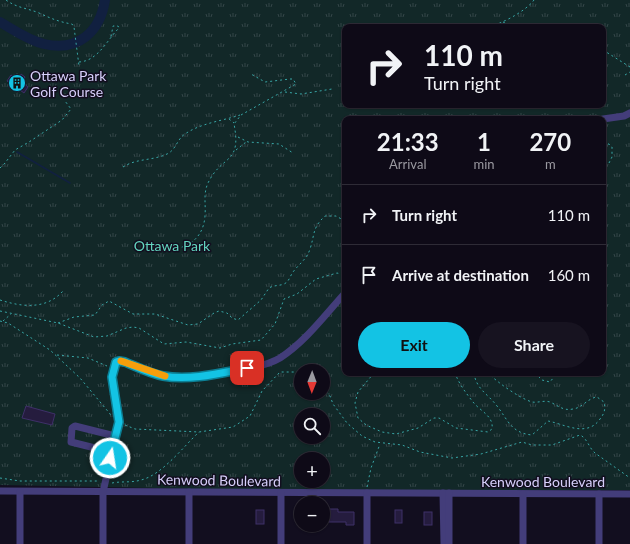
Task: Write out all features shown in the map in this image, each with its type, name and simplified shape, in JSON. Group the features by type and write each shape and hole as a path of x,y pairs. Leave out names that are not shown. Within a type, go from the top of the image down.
{"street":[{"path":"606,119 624,116 630,113"},
{"path":"103,544 103,492 119,422 112,377 116,362 119,361 162,376 180,377 221,373 266,364 279,358 297,345 342,296"},
{"path":"111,452 71,442 72,428 75,426 115,436"},
{"name":"Kenwood Boulevard","path":"0,491 630,494"},
{"path":"20,492 20,544"},
{"path":"189,492 189,544"},
{"path":"281,493 281,544"},
{"path":"367,493 367,544"},
{"path":"444,544 446,494"},
{"path":"446,494 450,544"},
{"path":"523,494 524,544"},
{"path":"599,494 599,544"}],"path":[{"path":"6,0 18,8 38,13 52,20 72,24 78,50 79,66"},
{"path":"495,24 503,22 526,10 534,0"},
{"path":"503,22 507,24"},
{"path":"78,62 93,58 112,37 119,28 118,26 113,26 112,37"},
{"path":"606,52 630,67"},
{"path":"625,75 630,72"},
{"path":"124,167 139,159 154,158 165,155 173,150 181,136 190,131 205,124 241,115 296,84 293,79 265,82 251,74"},
{"path":"284,92 301,94 332,89"},
{"path":"0,168 6,163 14,150 29,142 66,117 70,109 65,101"},
{"path":"234,124 241,115"},
{"path":"228,119 234,124 237,136 235,151"},
{"path":"237,136 246,142 279,144 293,153"},
{"path":"157,249 170,250 183,248 196,239 202,230 204,220 204,197 207,184 216,170 231,158 235,151 246,142"},
{"path":"606,144 609,144 612,147 612,157 608,165"},
{"path":"58,323 74,316 95,315 102,304 109,301 133,314 155,314 188,325 198,324 219,311 227,313 238,320 261,300 269,288 284,285 287,282 293,272 304,261 310,249 313,231 325,216 336,216 342,219"},
{"path":"0,311 44,322 58,323 94,337 108,336 126,328 133,327 139,328 164,344 186,342 220,348 232,344 261,340 276,324 284,299 297,294 316,279 337,273 342,274"},
{"path":"0,300 20,306 37,305 51,301 63,291"},
{"path":"3,322 12,313"},
{"path":"0,321 33,338 55,355 80,378 108,412 119,422 135,429 200,432 233,427 246,420 253,412 262,391 280,372 294,372"},
{"path":"55,355 88,358 113,370"},
{"path":"371,376 358,392 355,403 358,418 366,425 382,432 396,434 418,428 434,418 439,418 456,428 466,428 479,432 488,432 492,429 490,418 474,404 457,380 456,376"},
{"path":"475,376 476,382 483,392 497,405 510,426 528,435 532,435 548,421 574,428 592,427 597,423 604,410 604,402 598,397 592,397 576,409 569,410 562,409 548,402 532,402 503,385 492,376"},
{"path":"538,376 542,380 550,382 555,376"},
{"path":"330,396 336,409 352,428 362,436 380,443 402,445 420,452 452,458 481,454 522,442 532,445 552,445 580,435 584,437 587,444 595,453 630,478"},
{"path":"367,493 368,477 380,443"}],"green space":[{"name":"Ottawa Park","path":"0,0 630,0 630,490 254,490 0,485"}],"building":[{"name":"Ottawa Park Golf Course","path":"21,74 25,77 22,82 28,87 24,93 20,90 18,92 9,87 11,84 7,81 11,75 18,79"},
{"path":"26,406 55,414 52,425 22,418"},
{"path":"330,509 338,509 338,512 354,512 354,525 346,525 346,522 330,522"},
{"path":"256,510 264,510 264,524 256,524"},
{"path":"395,510 402,510 402,523 395,523"},
{"path":"424,512 432,512 432,525 424,525"}],"waterway":[{"path":"0,22 32,40 56,46 67,45 77,42 92,30 98,22 105,0"},
{"path":"17,152 70,183"}],"slow traffic":[{"path":"121,361 165,376"}],"place":[{"name":"Ottawa Park Golf Course","path":"17,83"}],"route":[{"path":"110,458 119,422 112,377 116,362 125,362 162,376 174,377 207,375 247,368"}]}
